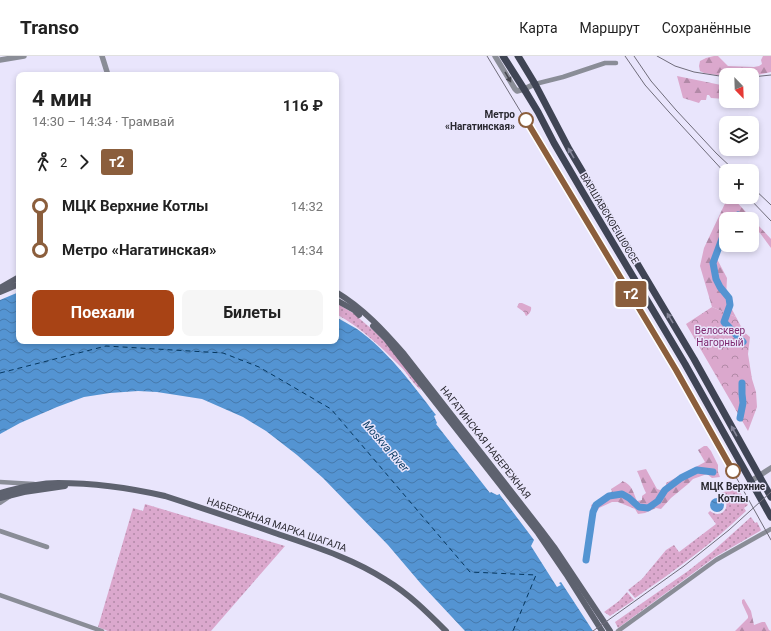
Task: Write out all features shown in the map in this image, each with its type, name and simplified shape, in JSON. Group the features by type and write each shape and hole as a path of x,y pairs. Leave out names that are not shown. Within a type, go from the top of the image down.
{"main road":[{"name":"ВАРШАВСКОЕ ШОССЕ","path":"502,56 538,112 554,143 685,364 771,517"},
{"name":"ВАРШАВСКОЕ ШОССЕ","path":"518,56 535,84 569,149 690,352 771,497"},
{"path":"0,288 16,279"},
{"path":"0,292 16,285"},
{"name":"НАГАТИНСКАЯ НАБЕРЕЖНАЯ","path":"339,294 376,323 404,354 542,531 610,631"},
{"name":"НАГАТИНСКАЯ НАБЕРЕЖНАЯ","path":"339,302 354,310 386,339 538,533 602,631"},
{"name":"НАБЕРЕЖНАЯ МАРКА ШАГАЛА","path":"0,493 57,483 121,487 165,496 335,554 361,565 393,584 416,602 446,631"},
{"name":"НАБЕРЕЖНАЯ МАРКА ШАГАЛА","path":"0,498 39,489 81,484"}],"street":[{"path":"0,60 24,56"},
{"path":"102,56 107,72"},
{"path":"495,56 517,91 535,84 563,77 605,63 616,63"},
{"path":"751,481 771,468"},
{"path":"0,482 41,485"},
{"path":"0,503 14,494"},
{"path":"618,631 716,560 770,528"},
{"path":"0,531 47,547"},
{"path":"0,595 102,631"}],"green space":[{"path":"718,56 728,66 754,67 762,64 761,60 763,56 771,56 771,72 759,75 759,68 719,68 719,75 704,73 700,71 699,66 700,61 706,58"},
{"path":"677,76 719,85 719,99 711,98 707,95 706,100 701,100 699,103 683,98"},
{"path":"725,204 738,204 746,212 721,212"},
{"path":"719,216 720,252 717,259 727,278 726,298 736,317 712,307 700,266 704,248"},
{"path":"759,226 771,239 771,248 760,233"},
{"path":"519,303 531,307 529,314 526,316 524,312 517,307"},
{"path":"339,305 353,313 390,347 419,385 421,390 403,369 379,346 363,332 339,316"},
{"name":"Велосквер Нагорный","path":"712,307 736,317 744,332 750,337 748,354 752,379 756,392 757,407 748,431 686,324"},
{"path":"704,446 707,446 711,451 718,465 720,477 712,478 707,474 693,479 661,509 656,508 645,513 638,514 635,509 618,502 612,502 599,508 595,512 593,534 591,535 589,533 592,508 591,505 608,497 612,491 611,489 622,481 625,482 630,486 637,501 642,500 642,496 646,493 637,471 646,469 657,489 660,490 666,487 666,483 705,462 698,450"},
{"path":"733,489 738,489 748,505 744,508 746,511 706,546 635,598 628,590 642,579 666,550 674,545 679,552 716,524 708,513 710,511 715,514 720,514 723,512 726,509 725,501 717,496 718,494"},
{"path":"145,504 285,546 211,631 108,631 98,627 133,508 143,511"},
{"path":"751,517 755,523 757,522 761,530 760,531 715,557 618,628 615,622 688,571"},
{"path":"627,592 634,600 610,616 604,612 619,601"},
{"path":"744,599 751,611 754,625 765,622 771,631 735,631 748,618 742,603 742,600"}],"water":[{"name":"Moskva River","path":"16,293 16,344 339,344 339,319 369,338 390,358 409,380 436,415 434,416 437,423 436,424 490,493 491,492 497,495 500,494 534,540 531,546 557,587 561,585 559,583 561,582 593,631 465,631 422,585 388,545 323,478 297,455 266,431 243,417 202,399 157,392 138,391 84,397 20,423 0,434 0,300"},
{"path":"717,498 722,500 724,505 722,510 717,512 712,510 710,505 712,500"}],"waterway":[{"path":"719,247 713,263 716,279 720,287 729,298 730,305 724,322 743,342"},
{"path":"740,418 743,403 742,383"},
{"path":"586,560 593,512 596,505 609,496 622,494 639,507 648,508 658,501 665,490 681,478 697,470 713,472"}],"ferry route":[{"path":"0,373 106,346 223,353 259,367 331,409 470,572 536,575 513,631"}],"tram line":[{"path":"487,56 676,369 771,540"},
{"name":"т2","path":"526,120 676,370 733,471"}],"railway":[{"path":"625,56 645,85 719,166"},
{"path":"634,56 651,81 676,110 728,164"},
{"path":"657,56 675,66 694,72 719,76"},
{"path":"759,76 771,75"},
{"path":"759,194 771,205"},
{"path":"755,204 771,221"},
{"path":"593,631 684,566 729,530 771,492"}],"place":[{"name":"Метро «Нагатинская»","path":"526,120"},
{"name":"МЦК Верхние Котлы","path":"733,471"}]}
